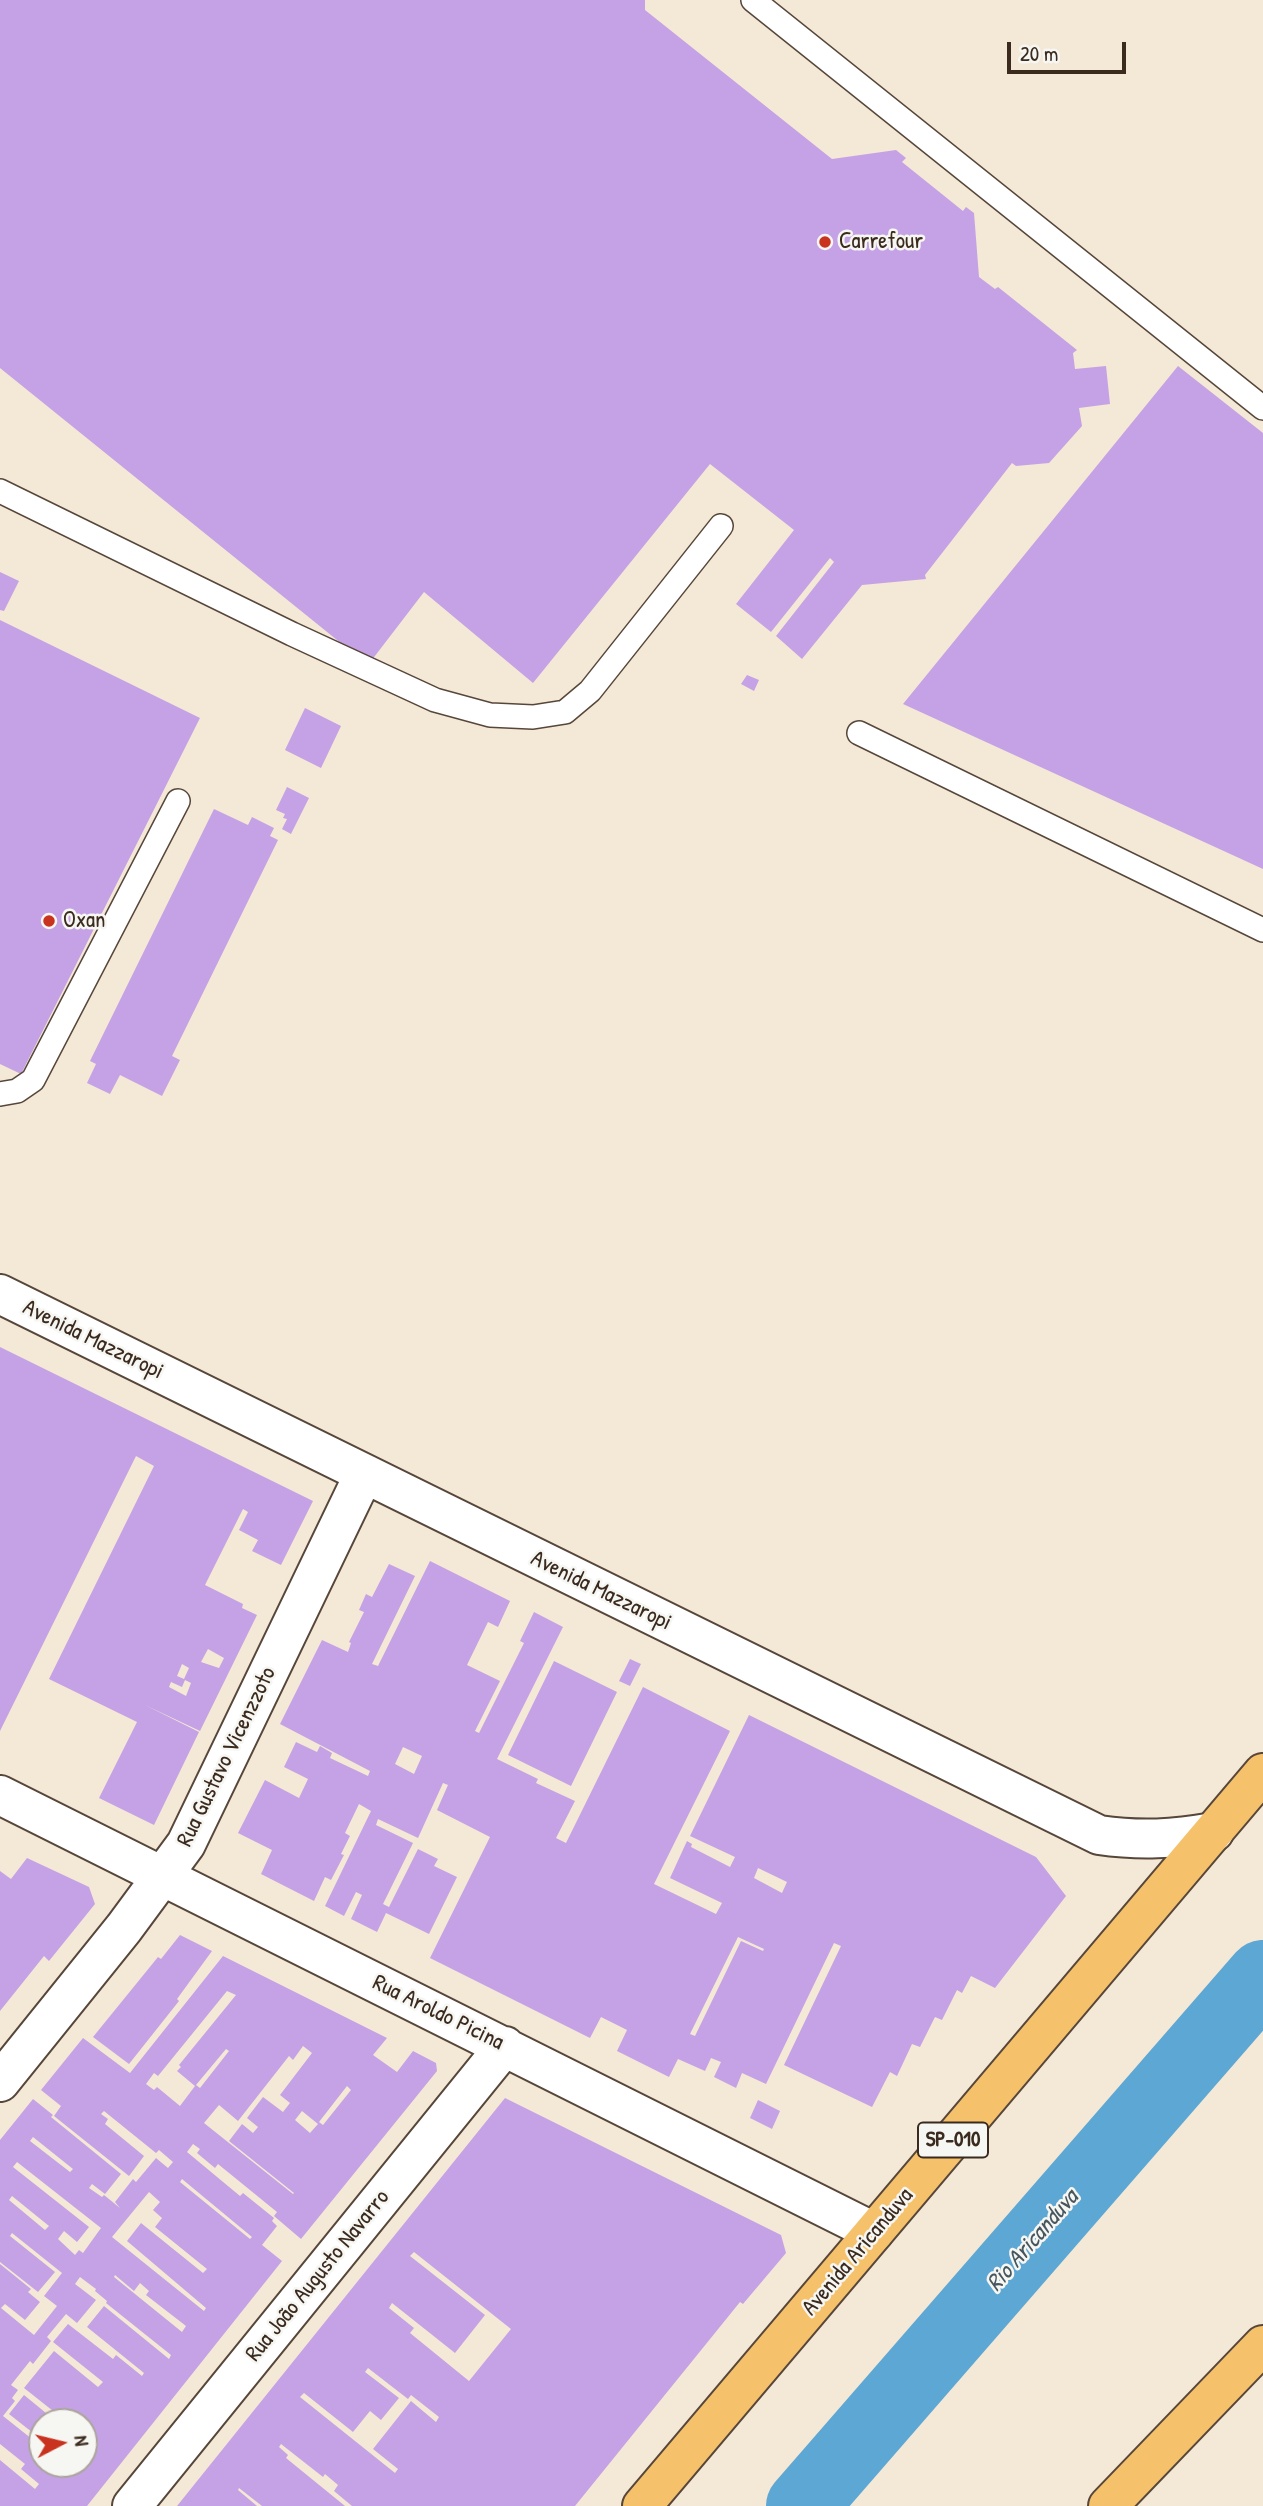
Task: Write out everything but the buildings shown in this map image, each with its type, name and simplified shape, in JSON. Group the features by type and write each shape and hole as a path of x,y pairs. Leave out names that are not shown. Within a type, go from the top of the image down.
{"highway":[{"name":"Avenida Aricanduva","path":"642,2506 1263,1773"},
{"path":"1108,2506 1263,2345"}],"street":[{"name":"Avenida Mazzaropi","path":"0,1294 1099,1835 1136,1840 1174,1839 1214,1832"},
{"name":"Rua Gustavo Vicenzzoto","path":"0,2082 124,1928 186,1844 364,1474"},
{"name":"Rua Aroldo Picina","path":"0,1795 874,2232"},
{"name":"Rua João Augusto Navarro","path":"132,2506 505,2046"}],"lane":[{"path":"753,0 1263,408"},
{"path":"0,491 292,634 435,700 490,715 533,717 565,712 590,691 721,526"},
{"path":"859,733 1263,930"},
{"path":"0,1094 17,1091 33,1080 178,801"}],"waterway":[{"name":"Rio Aricanduva","path":"802,2506 1263,1976"}],"place":[{"name":"Carrefour","path":"825,242"},
{"name":"Oxan","path":"49,921"}]}
